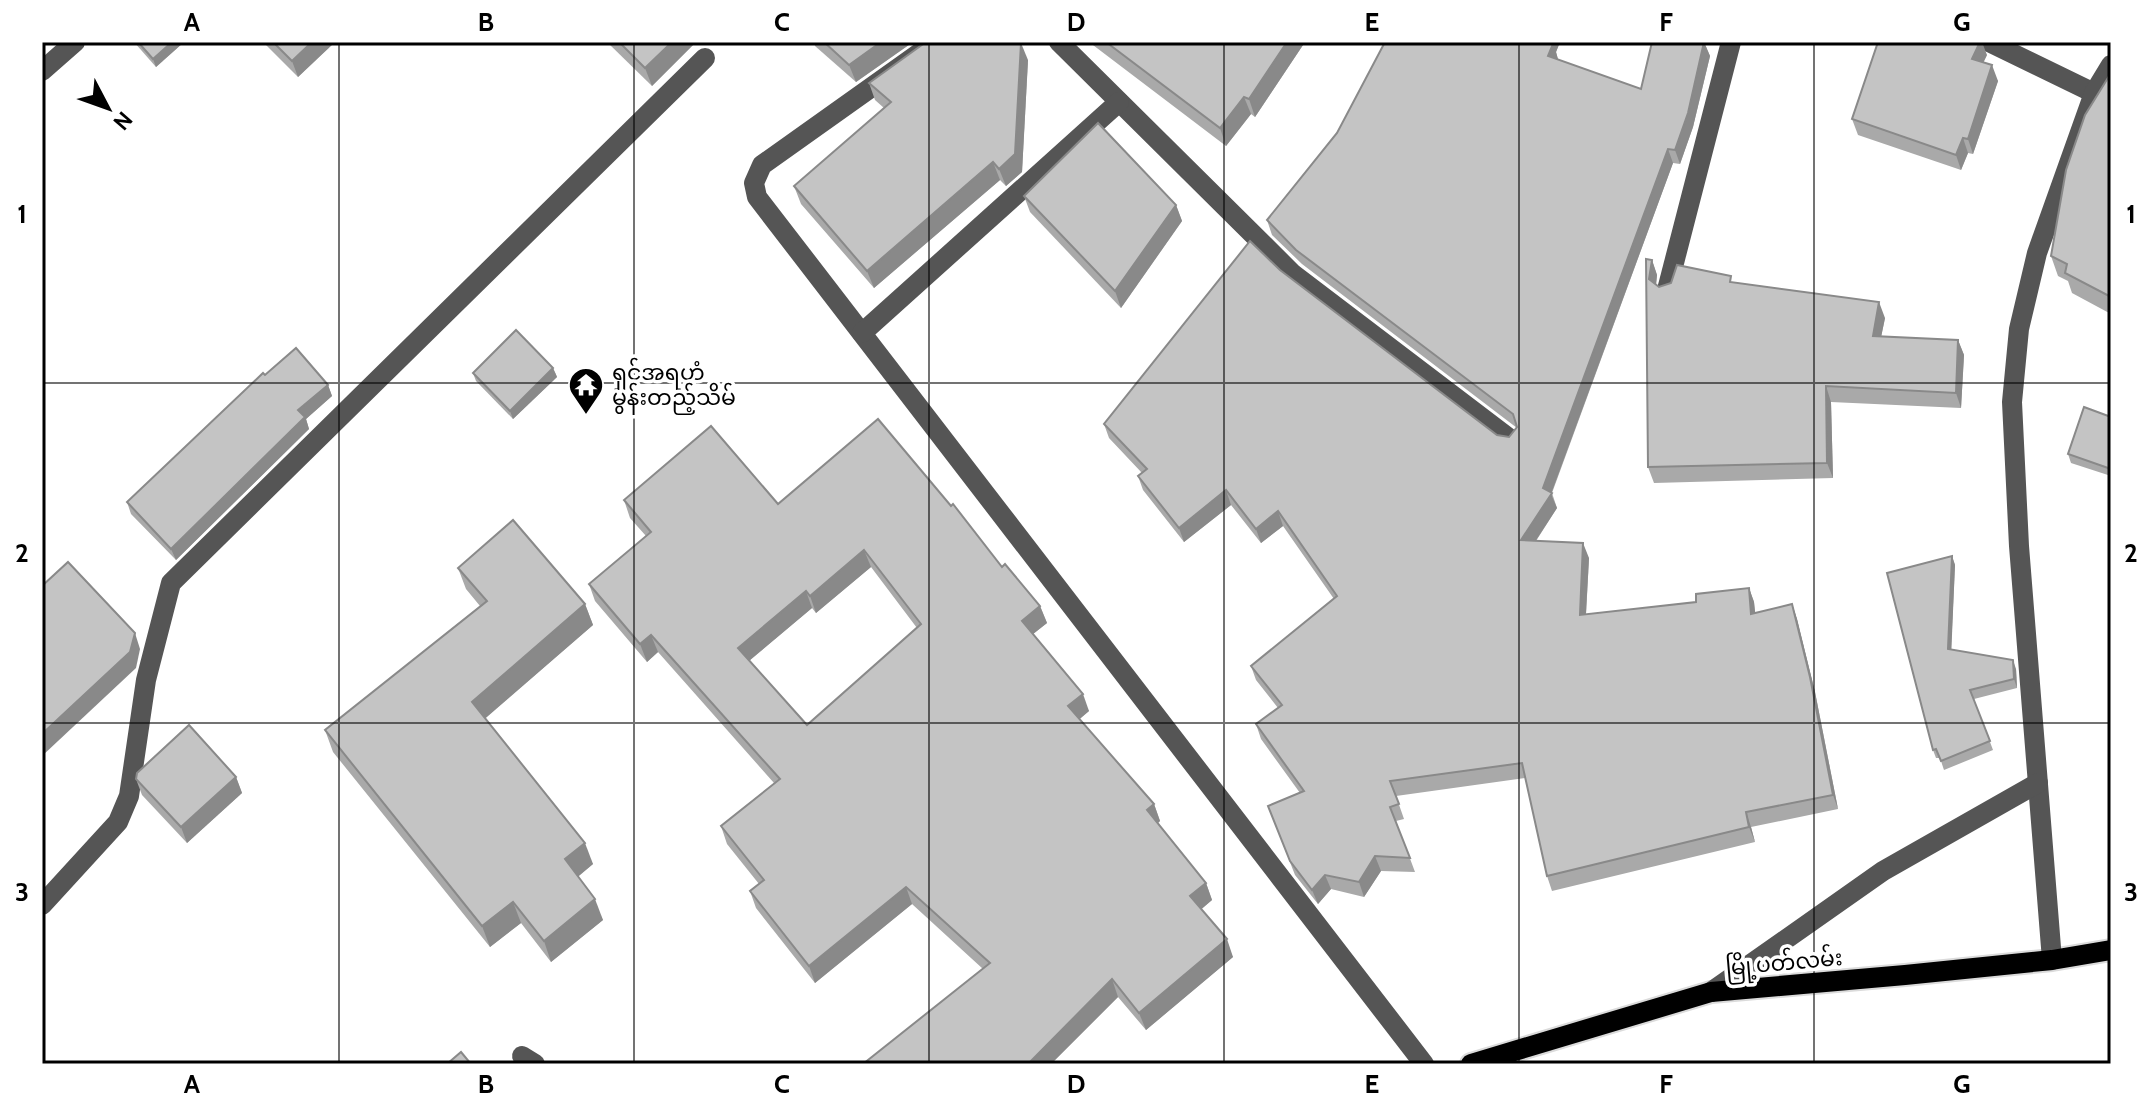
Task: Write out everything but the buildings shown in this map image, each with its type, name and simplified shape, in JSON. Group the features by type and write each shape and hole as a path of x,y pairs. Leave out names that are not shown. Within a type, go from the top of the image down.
{"main road":[{"name":"မြို့ပတ်လမ်း","path":"1471,1064 1711,992 2052,960 2111,950"}],"street":[{"path":"42,71 75,42"},
{"path":"935,42 762,165 754,183 757,197 1424,1064"},
{"path":"1059,42 1293,274 1510,439"},
{"path":"1667,290 1731,42"},
{"path":"1989,42 2094,93"},
{"path":"42,905 118,822 129,796 146,680 171,583 705,58"},
{"path":"2052,960 2019,546 2012,402 2019,329 2037,253 2094,93 2111,65"},
{"path":"862,333 1119,102"},
{"path":"1711,992 1883,871 2038,783"}],"place":[{"name":"ရှင်အရဟံ မွန်းတည့်သိမ်","path":"586,416"}]}
